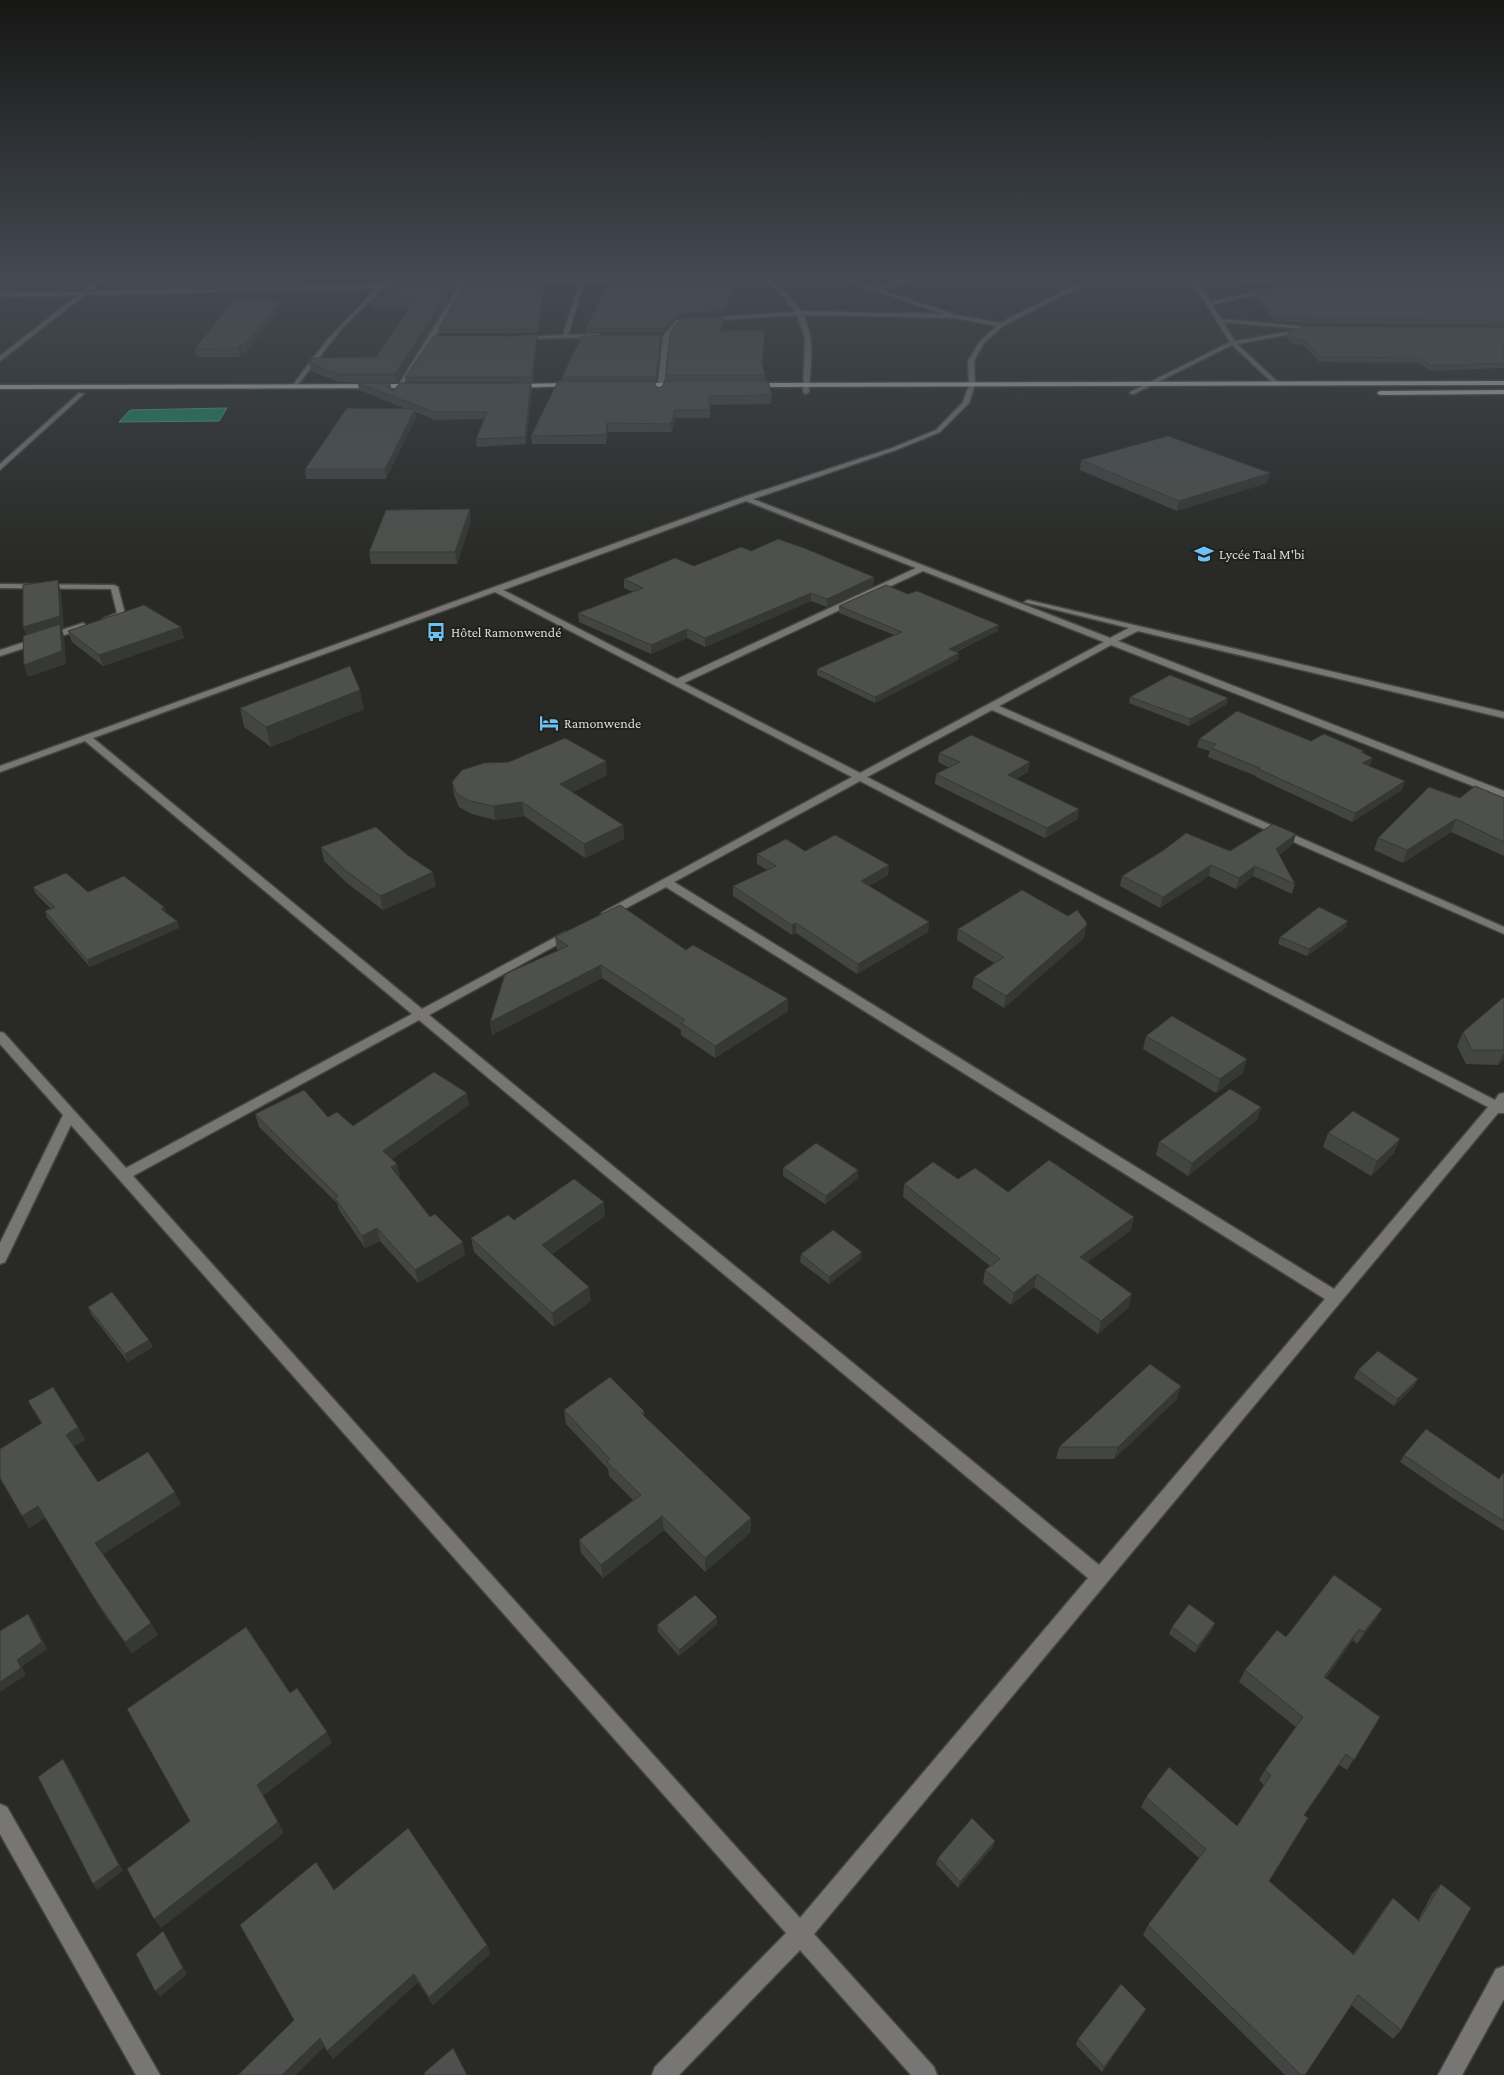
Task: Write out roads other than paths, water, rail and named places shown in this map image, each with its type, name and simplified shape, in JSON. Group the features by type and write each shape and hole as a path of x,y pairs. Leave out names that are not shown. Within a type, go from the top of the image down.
{"main road":[{"path":"748,385 972,389 1149,385 1504,384"},
{"path":"505,386 582,385"},
{"path":"631,385 690,385"},
{"path":"0,387 418,386"},
{"path":"962,393 972,389 981,393"},
{"path":"747,393 864,392"},
{"path":"1377,393 1504,392"},
{"path":"512,393 541,393"},
{"path":"650,393 670,393"},
{"path":"1123,393 1152,393"},
{"path":"0,394 176,394"},
{"path":"195,394 414,394"}],"street":[{"path":"295,386 304,371"},
{"path":"394,394 409,371"},
{"path":"660,393 662,371"},
{"path":"806,392 807,371"},
{"path":"0,769 746,499 894,449 938,431 962,409 972,389 972,371"},
{"path":"1132,393 1177,371"},
{"path":"1263,371 1277,384"},
{"path":"0,468 80,394"},
{"path":"746,499 1504,795"},
{"path":"676,683 922,568"},
{"path":"0,586 114,587 121,614 0,653"},
{"path":"495,589 1501,1104 1335,1297 800,1934 663,2075"},
{"path":"982,591 1504,715"},
{"path":"596,920 1136,628"},
{"path":"991,706 1504,931"},
{"path":"87,738 423,1014 1100,1577"},
{"path":"666,882 1335,1297"},
{"path":"124,1175 579,929"},
{"path":"0,1036 926,2075"},
{"path":"0,1258 70,1114"},
{"path":"0,1814 149,2075"},
{"path":"1449,2075 1504,1978"}],"place":[{"name":"Lycée Taal M'bi","path":"1204,554"},
{"name":"Hôtel Ramonwendé","path":"436,632"},
{"name":"Ramonwende","path":"549,723"}]}
